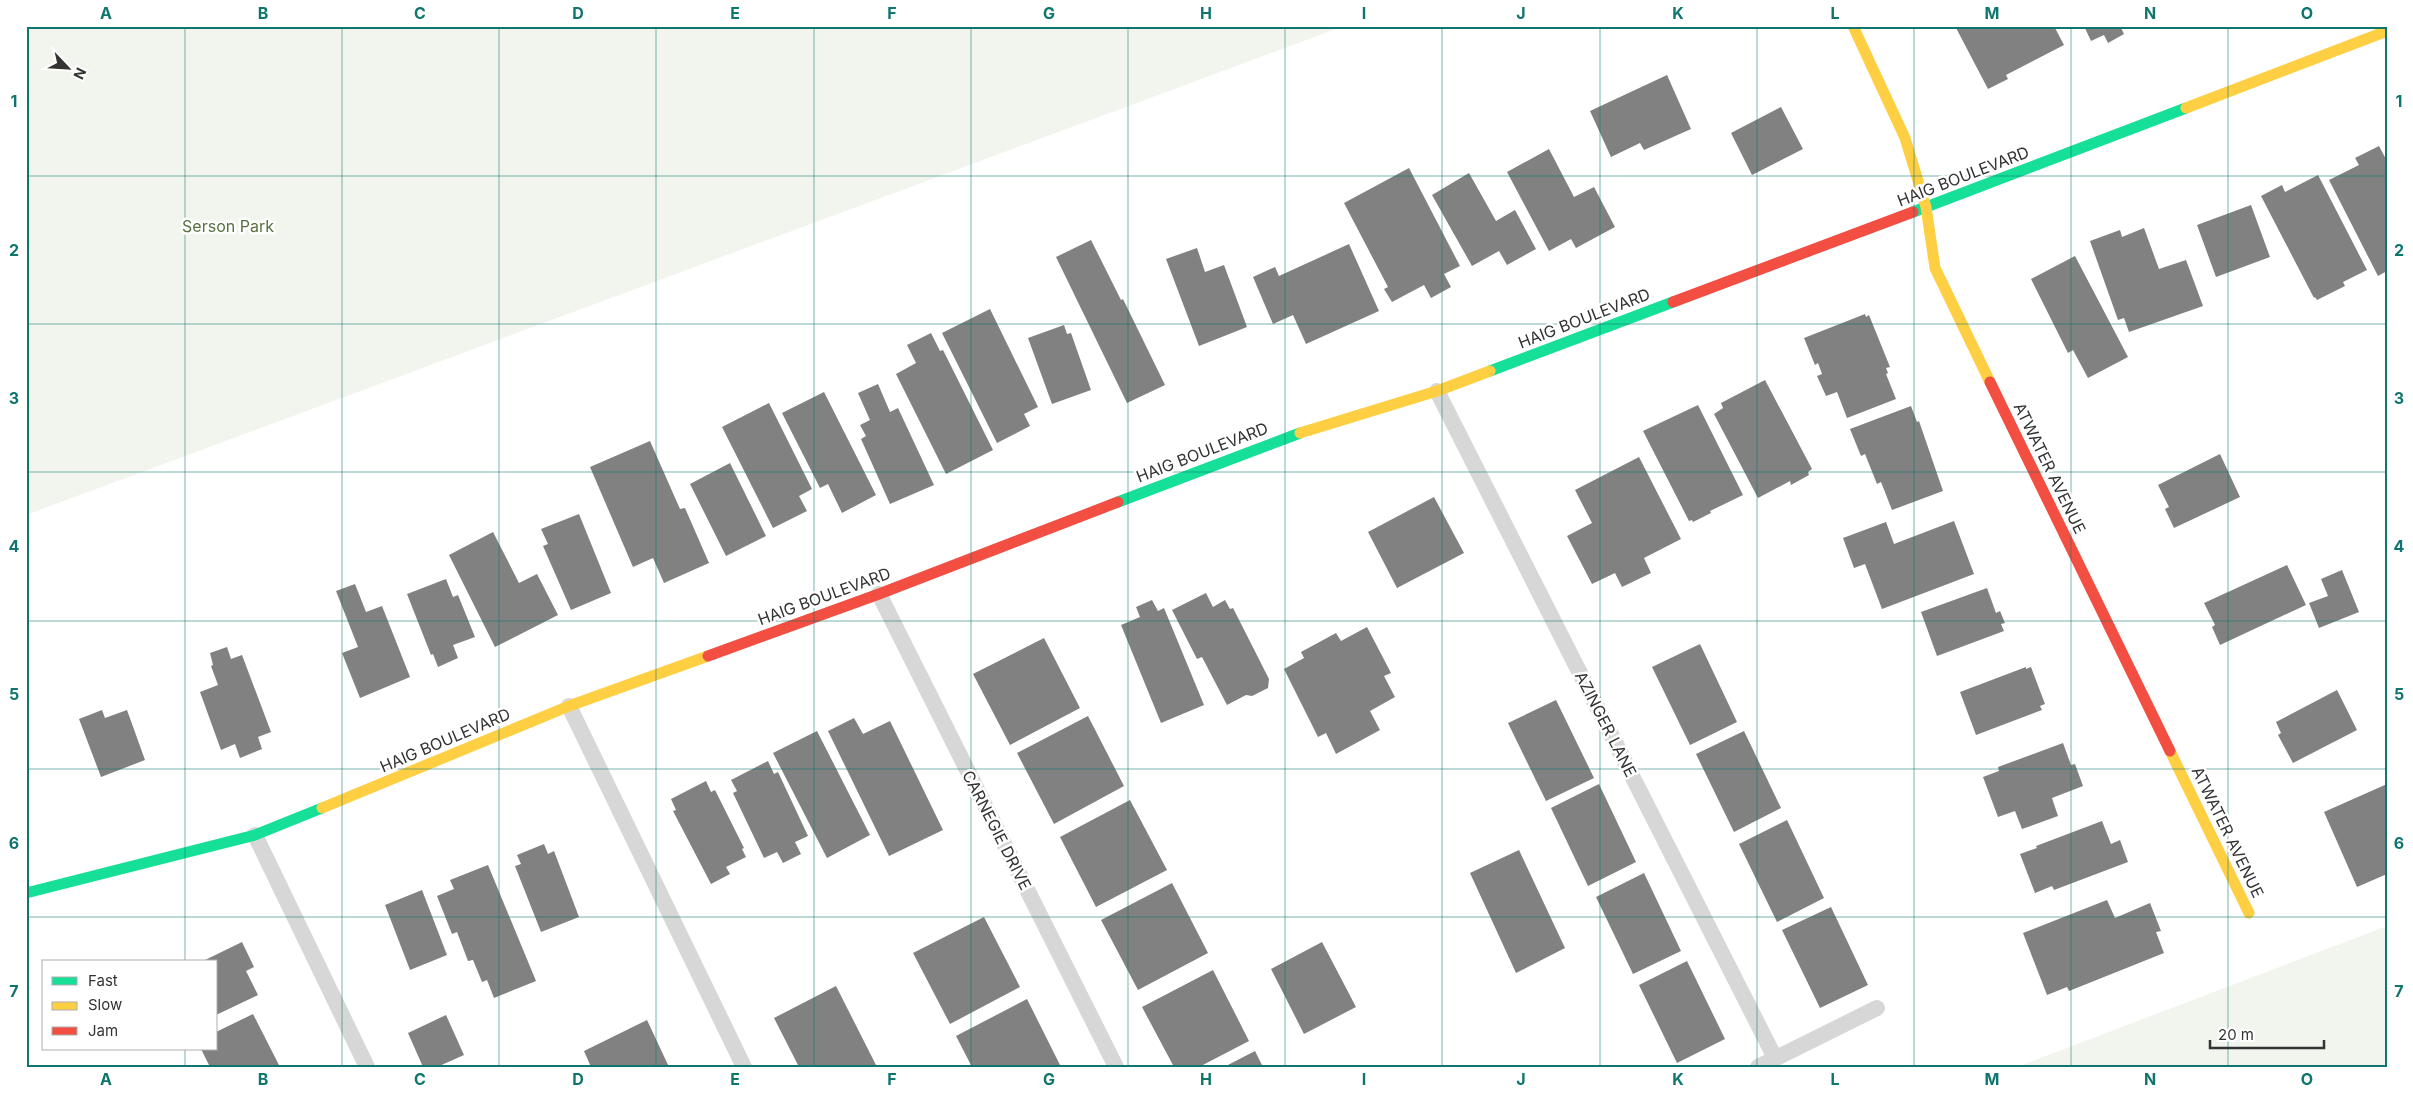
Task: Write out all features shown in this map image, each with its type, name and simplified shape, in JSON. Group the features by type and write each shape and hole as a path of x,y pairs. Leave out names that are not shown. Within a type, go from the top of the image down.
{"street":[{"name":"ATWATER AVENUE","path":"1853,26 1905,138 1926,207 1935,268 2249,913"},
{"name":"HAIG BOULEVARD","path":"26,893 255,835 569,706 879,594 1281,439 1437,391 2387,31"}],"lane":[{"name":"AZINGER LANE","path":"1437,391 1775,1058"},
{"name":"CARNEGIE DRIVE","path":"879,594 1116,1067"},
{"path":"569,706 744,1067"},
{"path":"255,835 367,1067"},
{"path":"1758,1067 1877,1008"}],"green space":[{"name":"Serson Park","path":"26,26 1344,26 26,515"},
{"path":"2387,926 2387,1067 2017,1067"}],"building":[{"path":"1955,26 2054,26 2064,45 2006,75 2008,79 1988,89"},
{"path":"2084,26 2120,26 2124,34 2108,43 2104,35 2091,41"},
{"path":"1667,75 1691,129 1644,150 1640,143 1611,157 1590,111"},
{"path":"1781,107 1803,149 1752,175 1731,133"},
{"path":"2379,146 2387,161 2387,271 2378,276 2329,180 2359,165 2355,158"},
{"path":"1549,149 1574,197 1594,187 1615,227 1576,248 1571,239 1549,251 1507,172"},
{"path":"1409,168 1460,266 1444,274 1451,287 1431,298 1424,285 1392,302 1384,289 1388,287 1344,203"},
{"path":"1469,173 1496,221 1515,210 1536,249 1507,265 1499,251 1472,266 1432,195"},
{"path":"2318,175 2367,270 2343,282 2345,286 2317,300 2314,298 2261,196 2282,185 2285,192"},
{"path":"2251,205 2270,257 2216,277 2197,225"},
{"path":"2144,228 2159,269 2186,260 2203,306 2129,332 2124,318 2118,320 2090,241 2120,230 2122,237"},
{"path":"1091,240 1121,300 1123,299 1165,385 1127,403 1056,257"},
{"path":"1349,244 1379,311 1306,344 1293,315 1273,324 1253,277 1275,267 1279,276"},
{"path":"1197,248 1205,272 1224,265 1247,327 1199,346 1166,259"},
{"path":"2075,256 2128,357 2088,378 2073,350 2068,353 2031,279"},
{"path":"990,309 1038,407 1024,414 1030,426 997,443 942,333"},
{"path":"1865,314 1866,317 1869,315 1890,367 1886,368 1888,373 1886,374 1896,399 1847,418 1837,392 1826,396 1817,376 1822,374 1818,363 1815,365 1804,338"},
{"path":"1064,325 1067,334 1071,333 1091,390 1052,404 1028,338"},
{"path":"931,333 940,351 943,350 993,450 946,474 896,374 916,363 907,345"},
{"path":"1765,380 1812,469 1808,472 1809,475 1791,485 1790,481 1758,498 1714,414 1723,408 1721,403"},
{"path":"878,384 890,412 898,408 934,485 890,504 861,439 866,436 860,425 870,420 858,393"},
{"path":"824,392 876,495 842,513 828,484 820,488 782,413"},
{"path":"769,403 812,489 799,496 807,511 773,528 722,427"},
{"path":"1698,405 1743,495 1710,511 1711,513 1693,522 1692,520 1689,521 1643,431"},
{"path":"1911,406 1917,422 1919,421 1943,491 1892,510 1881,482 1877,484 1865,454 1861,456 1850,429"},
{"path":"650,441 680,509 685,508 709,563 664,583 653,558 633,567 590,467"},
{"path":"2220,454 2240,497 2174,528 2165,509 2169,507 2158,485"},
{"path":"1639,457 1681,539 1644,558 1651,573 1622,587 1615,573 1592,584 1567,536 1592,523 1575,490"},
{"path":"730,463 766,536 726,556 690,484"},
{"path":"1434,497 1464,553 1397,588 1368,532"},
{"path":"579,514 611,593 571,610 543,546 548,544 541,529"},
{"path":"1954,521 1974,574 1882,609 1865,564 1854,568 1843,538 1886,522 1894,544"},
{"path":"493,532 519,583 537,574 558,615 495,647 449,555"},
{"path":"2287,565 2306,605 2220,645 2212,627 2215,625 2204,603"},
{"path":"2342,570 2359,612 2319,628 2309,603 2328,596 2321,579"},
{"path":"446,579 453,597 458,595 475,637 453,645 458,658 438,667 433,654 431,655 407,594"},
{"path":"355,584 366,612 382,606 410,677 360,698 342,653 358,647 336,591"},
{"path":"1987,588 1996,613 2000,611 2005,623 2001,624 2004,631 1937,656 1921,612"},
{"path":"1206,593 1213,607 1225,600 1230,609 1233,608 1269,679 1268,688 1252,696 1246,695 1227,705 1202,657 1197,659 1172,610"},
{"path":"1152,600 1158,611 1164,608 1204,705 1161,723 1121,625 1140,617 1136,607"},
{"path":"1367,627 1391,673 1384,676 1395,697 1370,711 1380,730 1336,754 1326,733 1318,737 1284,669 1304,658 1301,652 1336,633 1341,641"},
{"path":"1044,638 1080,708 1010,745 973,674"},
{"path":"1700,644 1737,722 1690,745 1652,667"},
{"path":"227,647 231,659 242,655 271,732 258,737 262,749 240,758 235,744 221,750 200,692 218,685 211,666 213,665 210,653"},
{"path":"2026,667 2026,669 2031,667 2045,704 2040,706 2042,710 1976,735 1960,692"},
{"path":"2337,690 2357,730 2293,763 2278,735 2281,733 2276,722"},
{"path":"1556,700 1594,778 1546,801 1508,723"},
{"path":"102,710 105,718 127,710 145,760 101,777 79,719"},
{"path":"1088,716 1124,786 1054,824 1017,753"},
{"path":"854,718 863,734 890,721 943,830 889,856 828,731"},
{"path":"817,731 870,835 827,858 773,753"},
{"path":"1744,731 1781,808 1734,832 1696,754"},
{"path":"2063,743 2071,765 2075,764 2083,786 2052,798 2058,816 2022,829 2015,811 1998,817 1983,777 1999,771 1998,767"},
{"path":"768,761 774,774 778,772 808,836 795,842 801,854 783,863 777,852 764,858 733,793 737,791 731,780"},
{"path":"706,781 711,792 715,790 744,848 742,849 746,857 726,867 730,874 711,884 673,811 676,810 671,799"},
{"path":"1599,784 1636,862 1588,886 1551,808"},
{"path":"2387,784 2387,874 2357,887 2324,812"},
{"path":"1130,800 1167,870 1096,907 1060,837"},
{"path":"1787,820 1824,898 1777,922 1739,844"},
{"path":"2102,821 2111,844 2120,840 2128,862 2054,890 2052,886 2035,893 2020,854"},
{"path":"544,844 548,854 554,851 579,917 541,932 515,866 521,864 517,855"},
{"path":"1519,850 1565,948 1516,973 1470,873"},
{"path":"488,865 536,981 494,998 487,980 482,982 473,960 468,961 457,932 452,934 437,896 454,889 450,880"},
{"path":"1644,873 1681,951 1633,974 1596,897"},
{"path":"1172,883 1208,953 1138,990 1101,920"},
{"path":"422,890 447,955 410,970 385,905"},
{"path":"2107,900 2115,918 2150,903 2161,931 2156,932 2164,953 2069,991 2067,987 2047,995 2023,933"},
{"path":"1831,907 1868,985 1820,1008 1782,930"},
{"path":"984,917 1020,987 950,1024 913,953"},
{"path":"242,942 254,967 246,971 258,995 218,1014 218,960 205,960"},
{"path":"1322,942 1356,1007 1304,1034 1271,969"},
{"path":"1687,961 1725,1039 1677,1063 1639,985"},
{"path":"1213,970 1249,1041 1199,1067 1174,1067 1142,1007"},
{"path":"836,986 877,1067 799,1067 774,1018"},
{"path":"1027,999 1061,1067 972,1067 956,1036"},
{"path":"253,1014 280,1067 210,1067 202,1050 218,1050 218,1031"},
{"path":"446,1015 464,1055 437,1067 423,1067 408,1033"},
{"path":"647,1020 669,1067 591,1067 584,1051"},
{"path":"1255,1051 1263,1067 1224,1067"}],"traffic: fast":[{"path":"1913,212 2186,108"},
{"path":"1490,371 1673,302"},
{"path":"1118,502 1300,433"},
{"path":"26,893 255,835 322,808"}],"traffic: slow":[{"path":"1853,26 1905,138 1926,207 1935,268 1990,382"},
{"path":"2186,108 2387,31"},
{"path":"1300,433 1437,391 1490,371"},
{"path":"322,808 569,706 708,656"},
{"path":"2170,751 2249,913"}],"traffic: jam":[{"path":"1673,302 1913,212"},
{"path":"1990,382 2170,751"},
{"path":"708,656 879,594 1118,502"}]}
